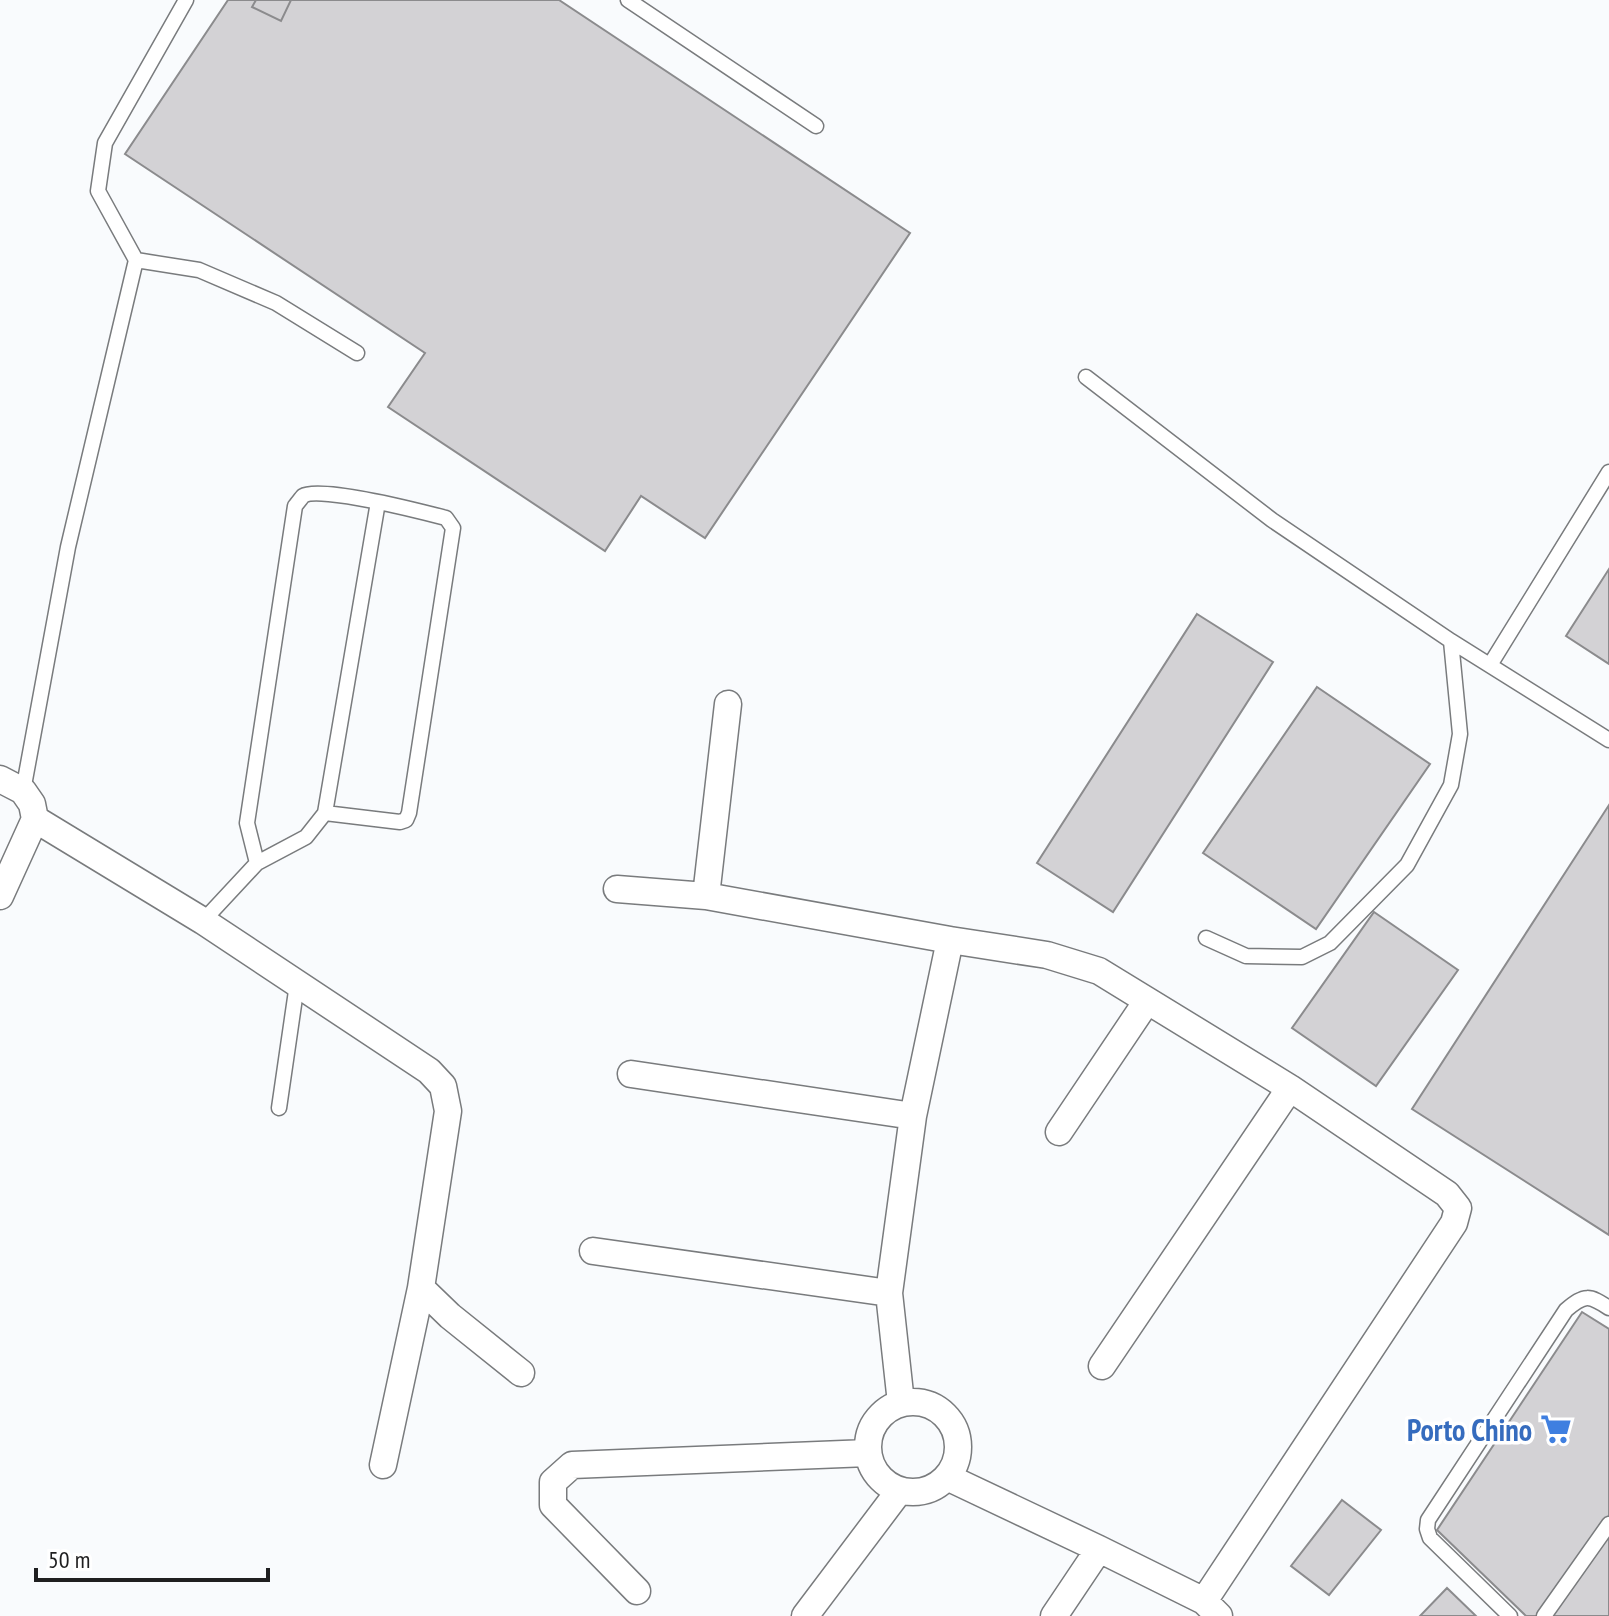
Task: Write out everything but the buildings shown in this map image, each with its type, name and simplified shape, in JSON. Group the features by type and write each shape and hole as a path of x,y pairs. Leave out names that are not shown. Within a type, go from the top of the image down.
{"street":[{"path":"706,896 728,704"},
{"path":"0,779 23,791 32,804 35,819 0,896"},
{"path":"35,819 203,921 429,1071 443,1086 448,1111 421,1288 383,1465"},
{"path":"617,889 706,896 1047,955 1099,971 1290,1088 1447,1194 1458,1208 1454,1223 1211,1609 1099,1549 947,1477"},
{"path":"901,1403 889,1293 913,1116 950,940"},
{"path":"1059,1132 1147,1001"},
{"path":"631,1074 913,1116"},
{"path":"1102,1366 1290,1088"},
{"path":"593,1251 889,1293"},
{"path":"421,1288 450,1316 521,1373"},
{"path":"901,1403 930,1404 943,1412 958,1436 959,1451 955,1465 947,1477 925,1490 912,1492 888,1484 878,1476 868,1453 868,1440 879,1416 901,1403"},
{"path":"637,1591 553,1505 553,1482 572,1465 868,1453"},
{"path":"805,1616 900,1490"},
{"path":"1054,1616 1099,1549"}],"lane":[{"path":"23,791 68,547 136,260 98,191 105,143 186,0"},
{"path":"628,0 816,126"},
{"path":"136,260 199,270 276,303 357,353"},
{"path":"1086,377 1272,520 1451,641 1609,740"},
{"path":"1490,665 1609,472"},
{"path":"257,863 247,823 295,506 303,496 314,492 378,502 446,518 453,528 406,820 400,822 325,813"},
{"path":"203,921 257,863 306,837 325,813 378,502"},
{"path":"1206,938 1246,956 1302,957 1330,943 1407,865 1451,785 1460,734 1451,641"},
{"path":"279,1108 297,984"},
{"path":"1510,1616 1430,1538 1428,1520 1566,1310 1579,1299 1592,1297 1609,1308"},
{"path":"1544,1616 1609,1524"}],"place":[{"name":"Porto Chino","path":"1556,1429"}]}
